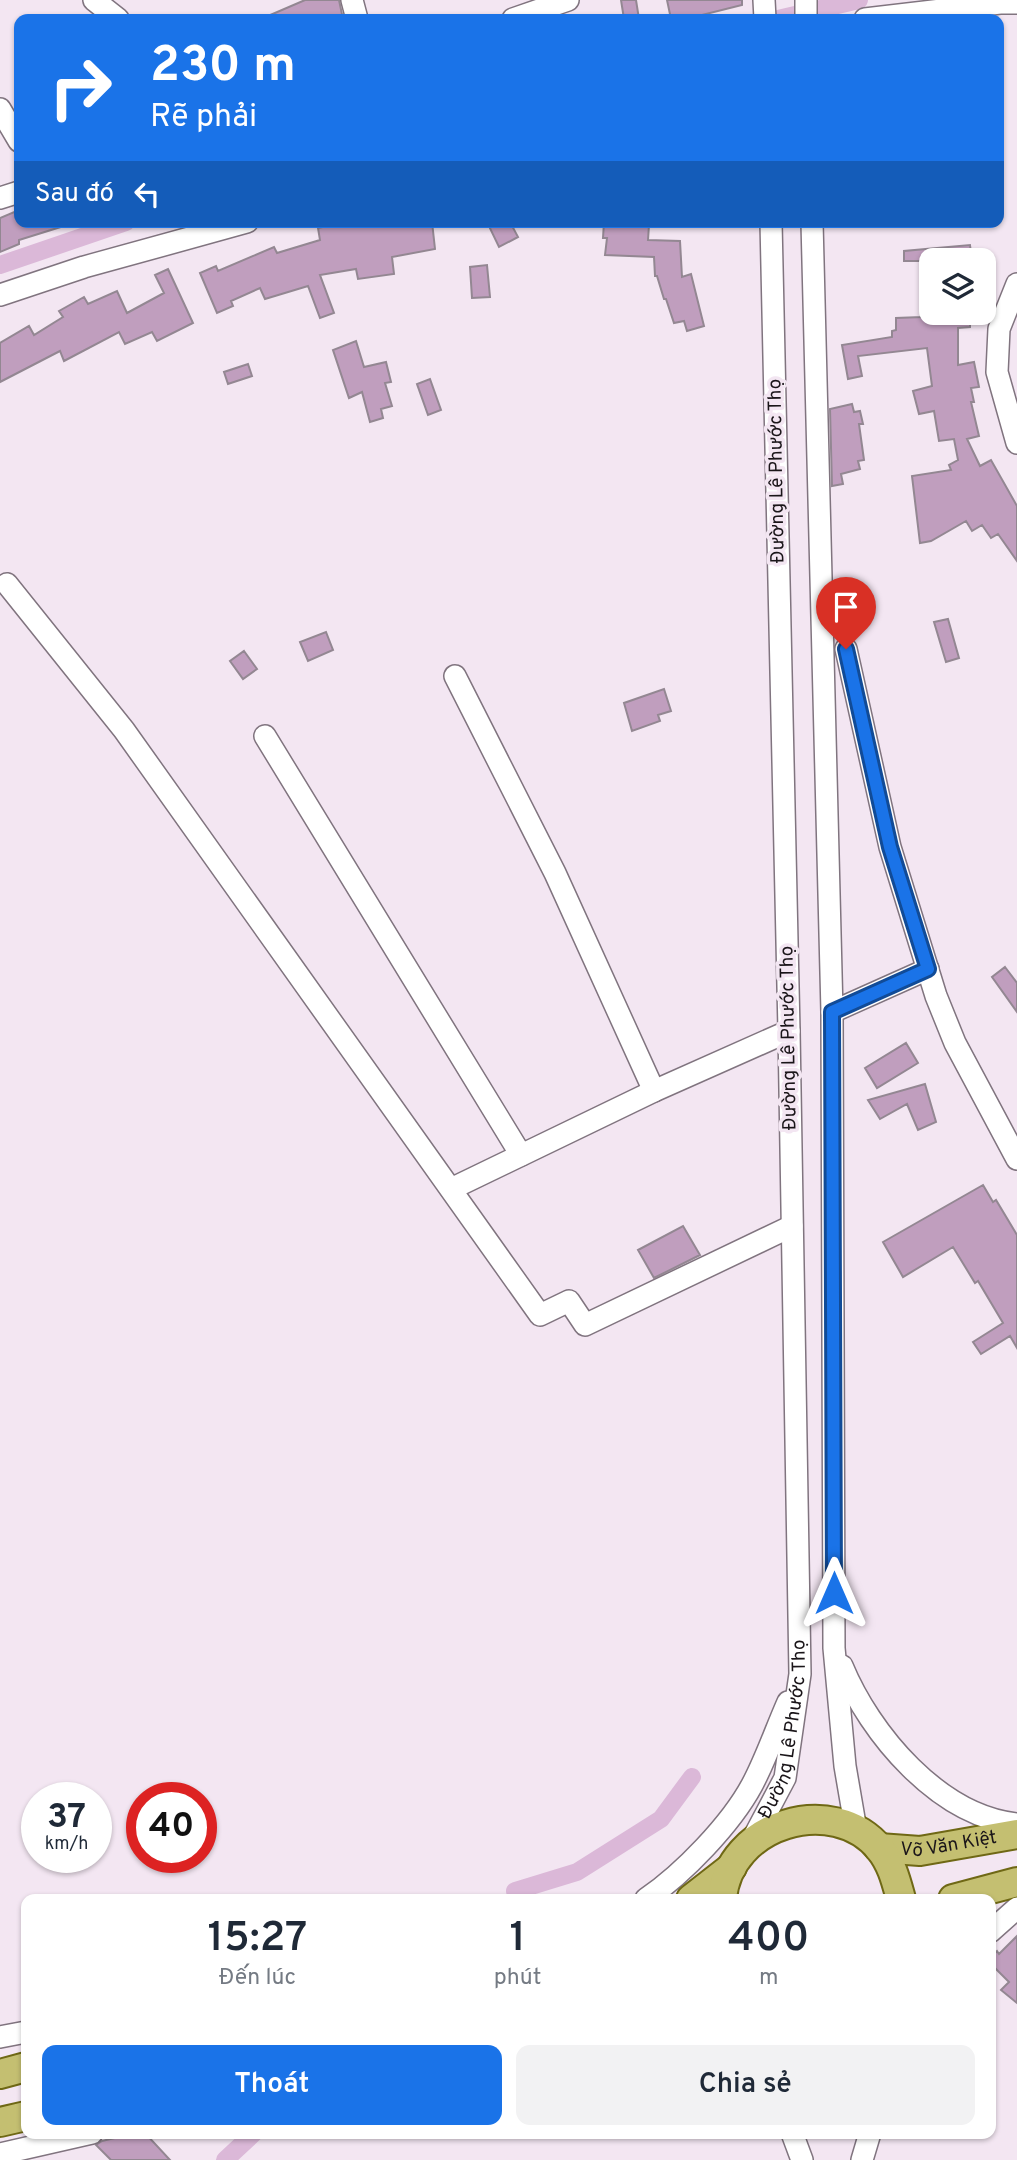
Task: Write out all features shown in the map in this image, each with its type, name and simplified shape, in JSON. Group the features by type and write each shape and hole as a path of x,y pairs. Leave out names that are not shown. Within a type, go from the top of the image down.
{"main road":[{"path":"697,1894 732,1867 750,1844 773,1828 801,1820 829,1821 856,1830 878,1848 894,1872 900,1894"},
{"name":"Võ Văn Kiệt","path":"878,1848 920,1851 1017,1834"},
{"path":"724,1894 732,1867"},
{"path":"972,1894 1017,1882"},
{"path":"0,2074 21,2068"},
{"path":"0,2122 21,2117"}],"street":[{"path":"94,0 112,14"},
{"path":"522,11 568,0"},
{"path":"887,14 923,6 1017,3"},
{"path":"0,109 14,133"},
{"path":"0,295 84,267 225,228"},
{"name":"Đường Lê Phước Thọ","path":"750,1844 785,1778 800,1674 771,228"},
{"name":"Đường Lê Phước Thọ","path":"812,228 832,1012 834,1648 845,1766 856,1830"},
{"path":"1017,284 999,328 997,372 1017,443"},
{"path":"6,584 124,730 540,1315 569,1301 585,1325 792,1226"},
{"path":"846,649 890,847 928,969 955,1043 1017,1159"},
{"path":"455,676 555,873 654,1091"},
{"path":"265,736 521,1155"},
{"path":"832,1012 928,969"},
{"path":"450,1189 654,1091 789,1031"},
{"path":"834,1648 852,1690 905,1762 944,1794 972,1812 1004,1823 1017,1824"},
{"path":"653,1894 716,1835 751,1787 800,1674"},
{"path":"996,1927 1017,1908"},
{"path":"0,2037 21,2033"},
{"path":"0,2154 66,2139"},
{"path":"794,2139 803,2160"},
{"path":"801,2139 803,2160"},
{"path":"862,2160 863,2139"},
{"path":"862,2160 868,2139"}],"building":[{"path":"305,0 339,0 342,14 273,14"},
{"path":"621,0 636,0 638,14 623,14"},
{"path":"667,0 742,0 742,5 706,14 670,14"},
{"path":"14,212 14,228 57,228 19,240 19,244 0,252 0,218"},
{"path":"318,228 433,228 435,249 392,257 394,274 358,279 356,269 320,275 334,313 320,318 308,286 265,299 260,288 231,301 233,306 217,313 200,273 216,266 218,271 274,247 277,253 320,240"},
{"path":"490,228 513,228 518,237 499,247"},
{"path":"604,228 649,228 648,240 680,241 682,277 691,274 704,326 687,331 684,321 674,323 655,276 654,257 605,255 607,238 603,238"},
{"path":"970,245 970,248 937,248"},
{"path":"919,250 919,261 904,261 904,251"},
{"path":"487,265 490,297 472,298 470,267"},
{"path":"168,269 193,323 157,341 152,332 125,344 119,332 64,361 60,351 0,382 0,343 29,326 34,335 63,317 59,311 84,297 88,304 117,291 127,313 164,293 155,275"},
{"path":"919,317 919,325 970,325 958,328 958,365 974,362 979,387 971,388 974,402 971,402 979,436 967,439 980,466 991,460 1017,506 1017,561 998,534 991,538 982,525 972,531 966,521 931,541 920,543 912,476 951,470 949,465 958,460 954,439 939,441 934,411 919,414 913,391 932,386 927,348 858,356 862,376 848,379 842,345 892,337 892,331 896,330 896,318"},
{"path":"356,341 364,367 386,362 391,382 385,383 392,406 381,409 383,418 370,422 362,392 349,398 333,350"},
{"path":"248,364 252,376 228,384 224,372"},
{"path":"430,379 441,410 428,415 417,384"},
{"path":"852,404 854,412 860,411 863,424 859,424 864,460 858,461 860,469 841,474 843,484 832,486 830,409"},
{"path":"948,619 959,658 946,662 934,622"},
{"path":"326,632 333,650 308,661 300,642"},
{"path":"244,651 257,669 243,679 230,661"},
{"path":"664,689 671,711 658,715 660,721 632,731 624,703"},
{"path":"1005,967 1017,983 1017,1012 992,977"},
{"path":"906,1043 918,1063 877,1088 865,1068"},
{"path":"925,1084 936,1122 918,1130 907,1104 880,1119 868,1100"},
{"path":"983,1185 993,1202 996,1200 1017,1235 1017,1348 1010,1336 981,1354 973,1342 1003,1323 978,1281 975,1283 953,1247 903,1277 883,1242"},
{"path":"683,1226 700,1255 654,1278 638,1250"},
{"path":"1017,1936 1017,2003 1001,1990 1009,1982 996,1969 997,1951 999,1954"},
{"path":"151,2139 170,2160 111,2160 96,2145 102,2141"}],"waterway":[{"path":"799,14 859,0"},
{"path":"0,265 108,228"},
{"path":"515,1891 577,1872 661,1819 692,1777"},
{"path":"225,2160 248,2139"}],"route":[{"path":"834,1593 832,1012 928,969 890,847 846,649"}]}
